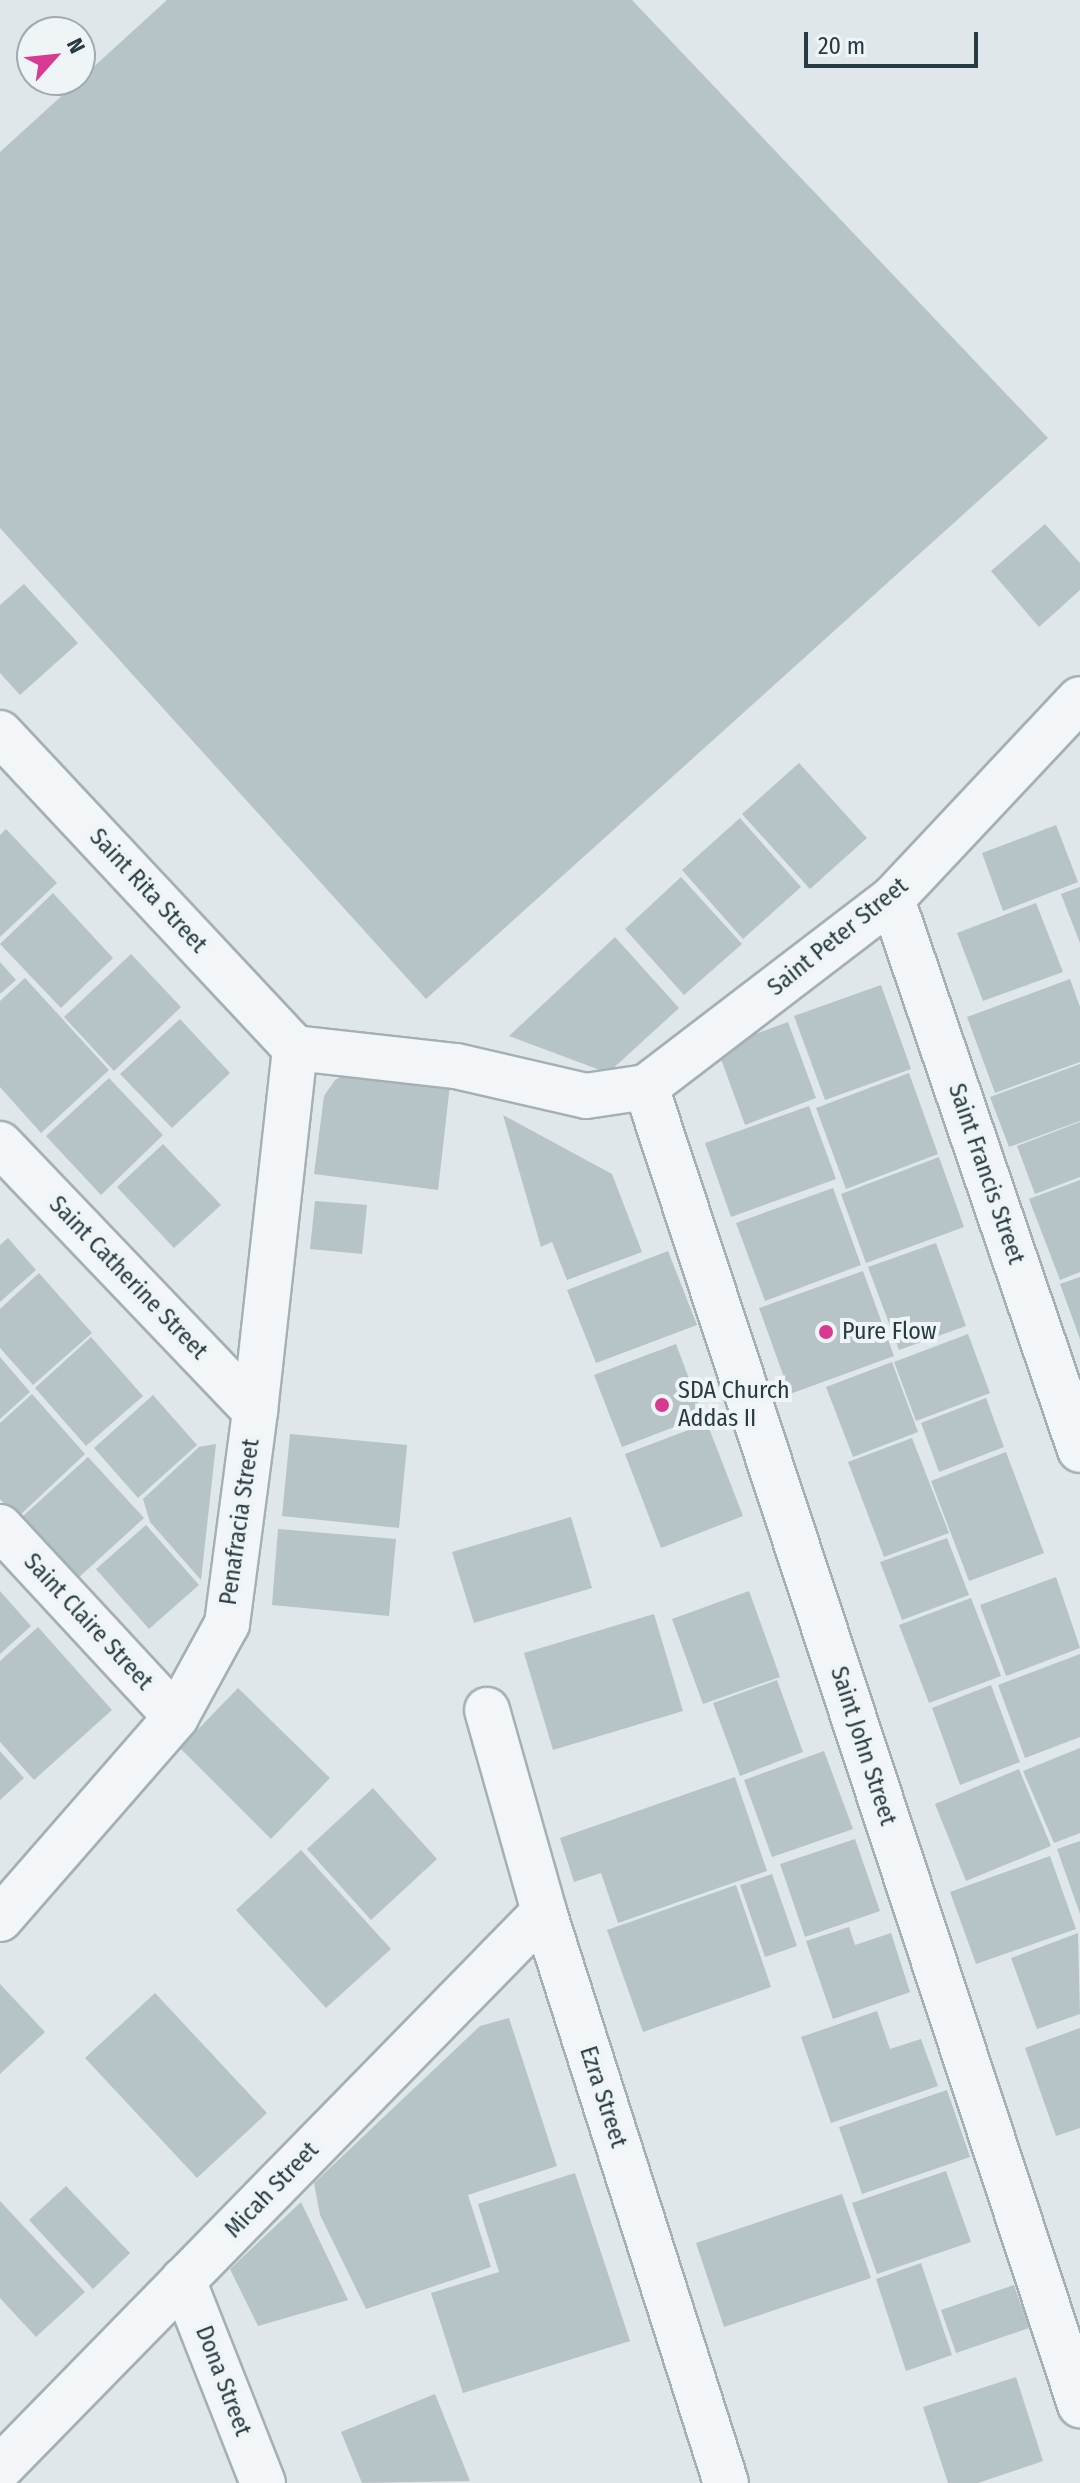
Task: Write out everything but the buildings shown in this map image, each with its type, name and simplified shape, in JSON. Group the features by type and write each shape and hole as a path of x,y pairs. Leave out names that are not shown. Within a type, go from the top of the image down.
{"street":[{"name":"Saint Peter Street","path":"646,1087 892,899 1080,699"},
{"name":"Saint Rita Street","path":"0,733 295,1048"},
{"name":"Saint Francis Street","path":"892,899 1080,1450"},
{"path":"295,1048 456,1066 586,1096 646,1087"},
{"name":"Penafracia Street","path":"0,1919 176,1717 227,1624 255,1411 295,1048"},
{"name":"Saint John Street","path":"646,1087 1080,2405"},
{"name":"Saint Catherine Street","path":"0,1144 255,1411"},
{"name":"Saint Claire Street","path":"0,1527 176,1717"},
{"name":"Ezra Street","path":"487,1710 544,1912 726,2483"},
{"name":"Micah Street","path":"0,2468 544,1912"},
{"name":"Dona Street","path":"183,2280 263,2483"}],"place":[{"name":"Pure Flow","path":"826,1332"},
{"name":"SDA Church Addas II","path":"662,1405"}]}
